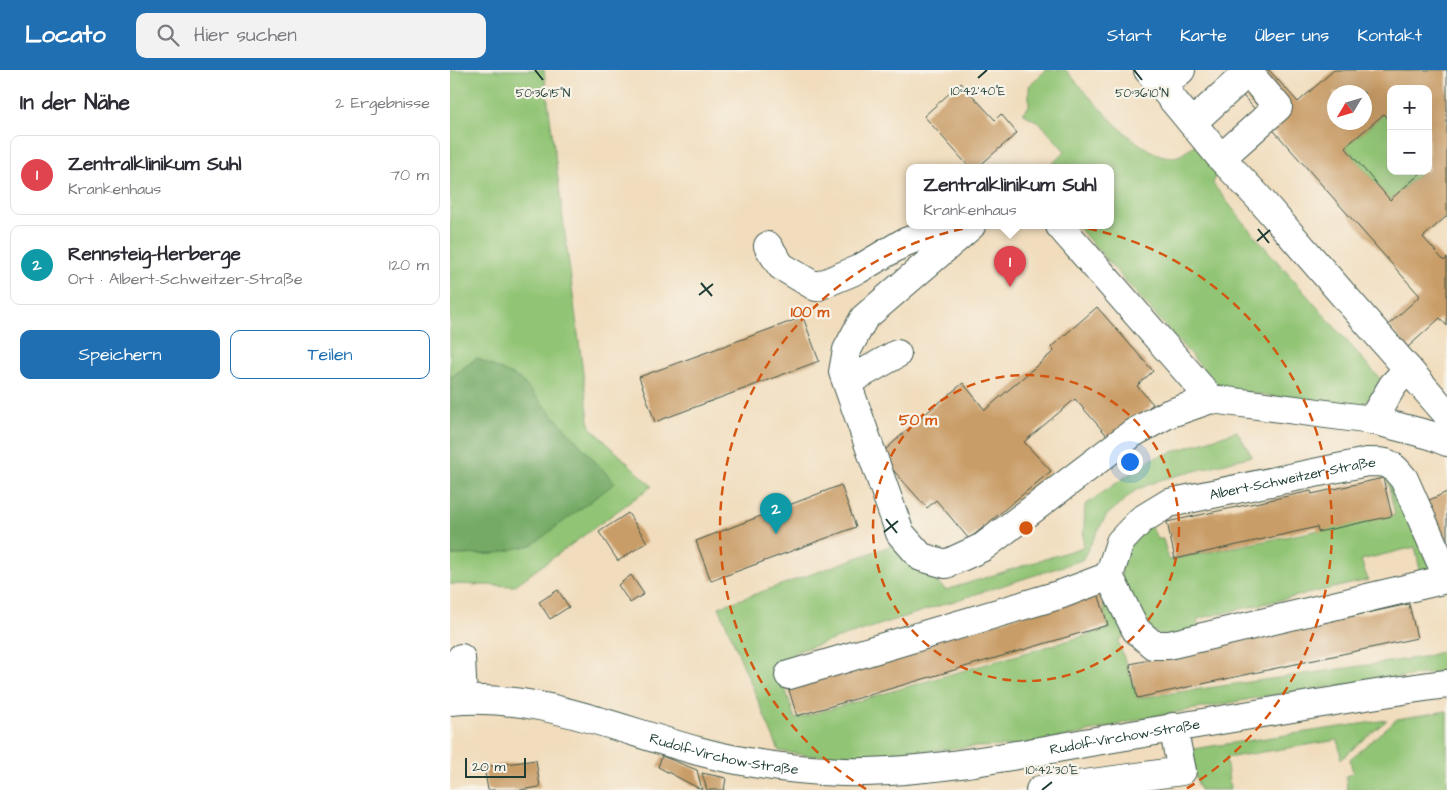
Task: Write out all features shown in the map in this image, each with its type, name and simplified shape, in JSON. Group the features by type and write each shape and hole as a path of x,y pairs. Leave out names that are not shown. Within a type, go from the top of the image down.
{"street":[{"path":"1192,123 1248,72 1278,107 1221,158"},
{"path":"1164,76 1192,123 1221,158 1258,197 1447,414"},
{"path":"1063,229 1211,399"},
{"path":"768,246 781,266 816,287 859,269 903,243 934,231 964,232"},
{"path":"964,232 864,318 847,350 843,372 900,533 921,557 946,564 983,547 1134,433 1168,414 1211,399 1372,420 1430,434 1447,442"},
{"path":"846,382 897,354"},
{"path":"1372,420 1392,385 1408,369"},
{"name":"Albert-Schweitzer-Straße","path":"1109,576 1120,542 1141,520 1169,503 1367,462 1385,462 1393,466 1404,479 1447,578"},
{"path":"788,675 1062,594 1109,576 1136,630 1153,645 1169,645 1447,578"},
{"path":"457,700 461,658"},
{"name":"Rudolf-Virchow-Straße","path":"457,700 517,702 562,710 696,751 747,764 801,770 854,781 891,771 1042,751 1173,727 1447,684"},
{"path":"1040,790 1186,780 1173,727"}],"green space":[{"path":"450,70 544,70 590,427 652,486 514,586 450,584 450,555 493,554 477,358 450,378"},
{"path":"1046,70 1066,70 1101,110 1133,139 1149,150 1164,156 1178,156 1197,143 1218,167 1213,184 1248,228 1381,380 1361,410 1220,388 1080,229 1114,229 1114,164 1052,164 1065,151 1040,123 1022,113 1029,106 1029,86"},
{"path":"1384,114 1387,117 1387,175 1418,175 1390,200 1345,147 1365,130 1372,130 1372,124"},
{"path":"477,358 520,379 615,483 532,545 493,554 450,555 450,378"},
{"path":"1237,431 1252,456 1160,480 1136,490 1106,516 1082,560 795,652 783,681 795,719 1108,629 1100,587 1132,630 1118,641 1138,698 1423,657 1447,650 1447,671 1279,694 1145,718 1080,734 1015,746 969,747 895,754 811,756 779,751 719,607 893,545 946,590 1083,547 1085,505 1151,459"},
{"path":"1386,474 1395,480 1431,569 1422,579 1415,547 1361,560 1368,580 1197,619 1199,632 1167,636 1150,631 1121,578 1123,555 1148,522 1158,539 1163,539 1169,560 1395,515"},
{"path":"1447,711 1447,790 1347,790 1346,776 1353,773 1350,759 1397,719"},
{"path":"1387,720 1341,759 1338,740 1226,758 1230,790 1200,790 1190,759 1192,750 1199,748"}],"building":[{"path":"1258,70 1269,70 1298,102 1334,70 1447,70 1447,216 1423,237 1444,261 1447,258 1447,326 1440,318 1408,347 1388,325 1420,296 1237,89"},
{"path":"961,83 995,120 1001,114 1017,133 982,164 966,164 924,116"},
{"path":"1097,307 1153,371 1137,386 1153,404 1111,440 1075,399 1024,442 1051,471 969,539 936,500 927,508 886,462 884,451 963,383 985,410 1054,351 1051,347"},
{"path":"803,317 819,361 655,422 639,377"},
{"path":"1383,478 1392,516 1318,532 1317,527 1175,559 1167,522 1311,491 1312,494"},
{"path":"841,485 856,527 711,581 696,541"},
{"path":"1447,492 1447,552 1425,502"},
{"path":"628,513 647,542 618,561 599,532"},
{"path":"631,575 644,594 630,603 618,585"},
{"path":"558,590 569,607 550,619 539,602"},
{"path":"1098,593 1108,625 797,716 787,684"},
{"path":"1409,604 1417,638 1137,698 1130,664"},
{"path":"662,756 697,770 702,790 658,767"},
{"path":"536,760 540,787 520,790 488,790 484,767"},
{"path":"702,773 726,778 724,790 707,790"}],"place":[{"name":"Zentralklinikum Suhl","path":"1010,287"},
{"name":"Rennsteig-Herberge","path":"776,534"}]}
